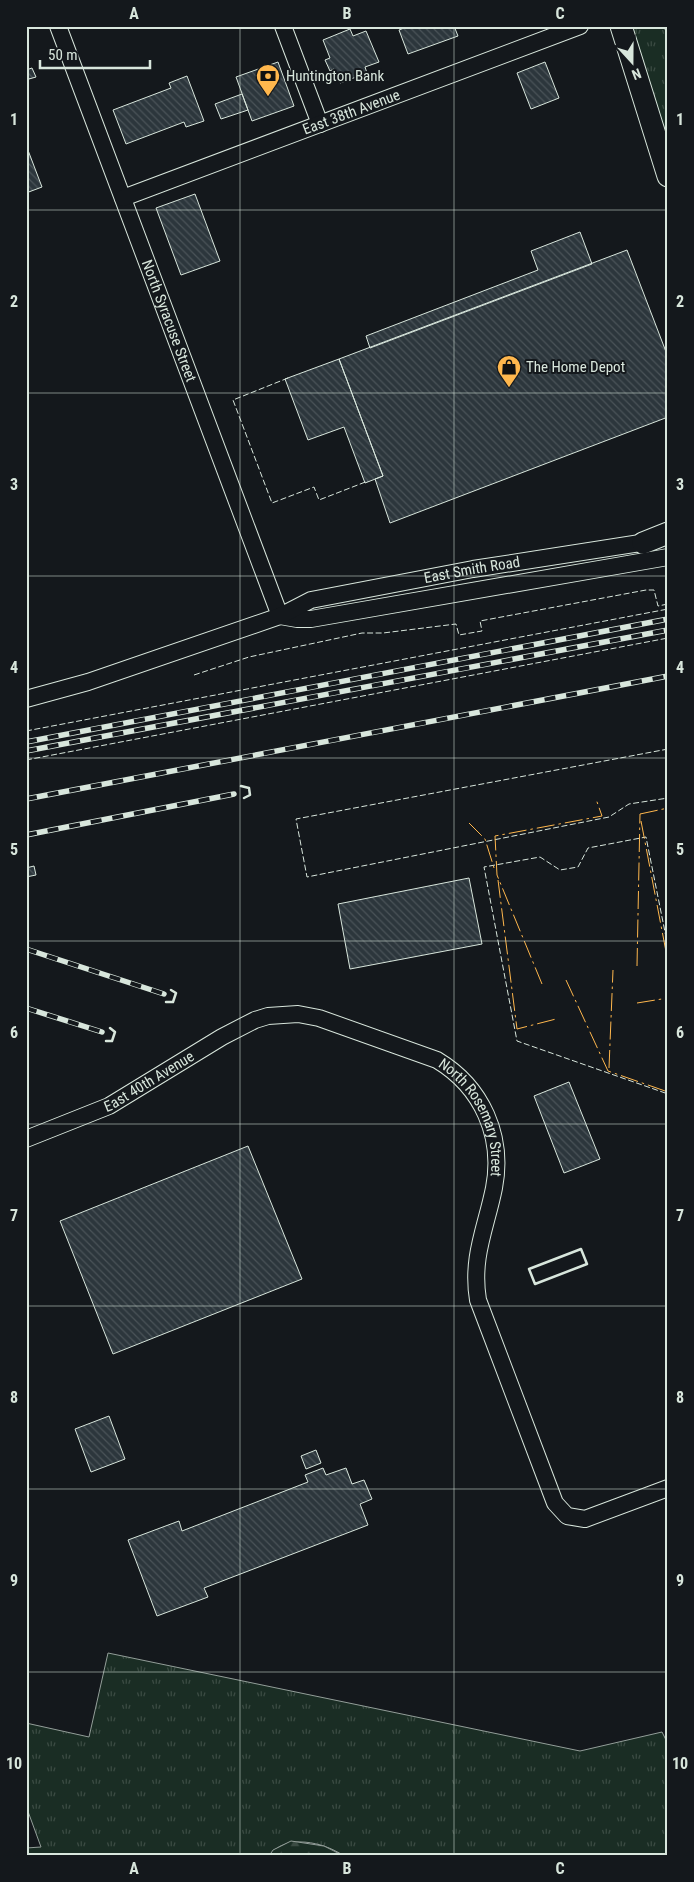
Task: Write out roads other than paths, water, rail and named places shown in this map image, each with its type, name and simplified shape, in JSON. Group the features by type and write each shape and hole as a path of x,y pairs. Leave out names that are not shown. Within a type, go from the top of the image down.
{"main road":[{"path":"621,26 668,176"},
{"path":"642,543 668,533"}],"street":[{"name":"North Syracuse Street","path":"58,26 280,616"},
{"path":"283,26 320,124"},
{"name":"East 38th Avenue","path":"123,198 580,26"},
{"name":"East Smith Road","path":"26,699 88,682 280,616 311,600 382,585 668,539"},
{"name":"East Smith Road","path":"280,616 312,619 668,558"},
{"name":"North Rosemary Street","path":"268,1016 298,1014 320,1018 423,1053 449,1067 466,1083 481,1103 493,1132 497,1160 494,1188 477,1256 476,1286 478,1300 552,1497 561,1512 567,1516 585,1518 668,1488"},
{"name":"East 40th Avenue","path":"26,1139 110,1106 222,1037 255,1020 268,1016"}],"railway":[{"path":"26,742 668,619"},
{"path":"26,751 668,630"},
{"path":"26,799 668,676"},
{"path":"26,835 234,794"},
{"path":"26,949 164,994"},
{"path":"26,1008 102,1032"}],"place":[{"name":"Huntington Bank","path":"268,97"},
{"name":"The Home Depot","path":"509,388"}]}
